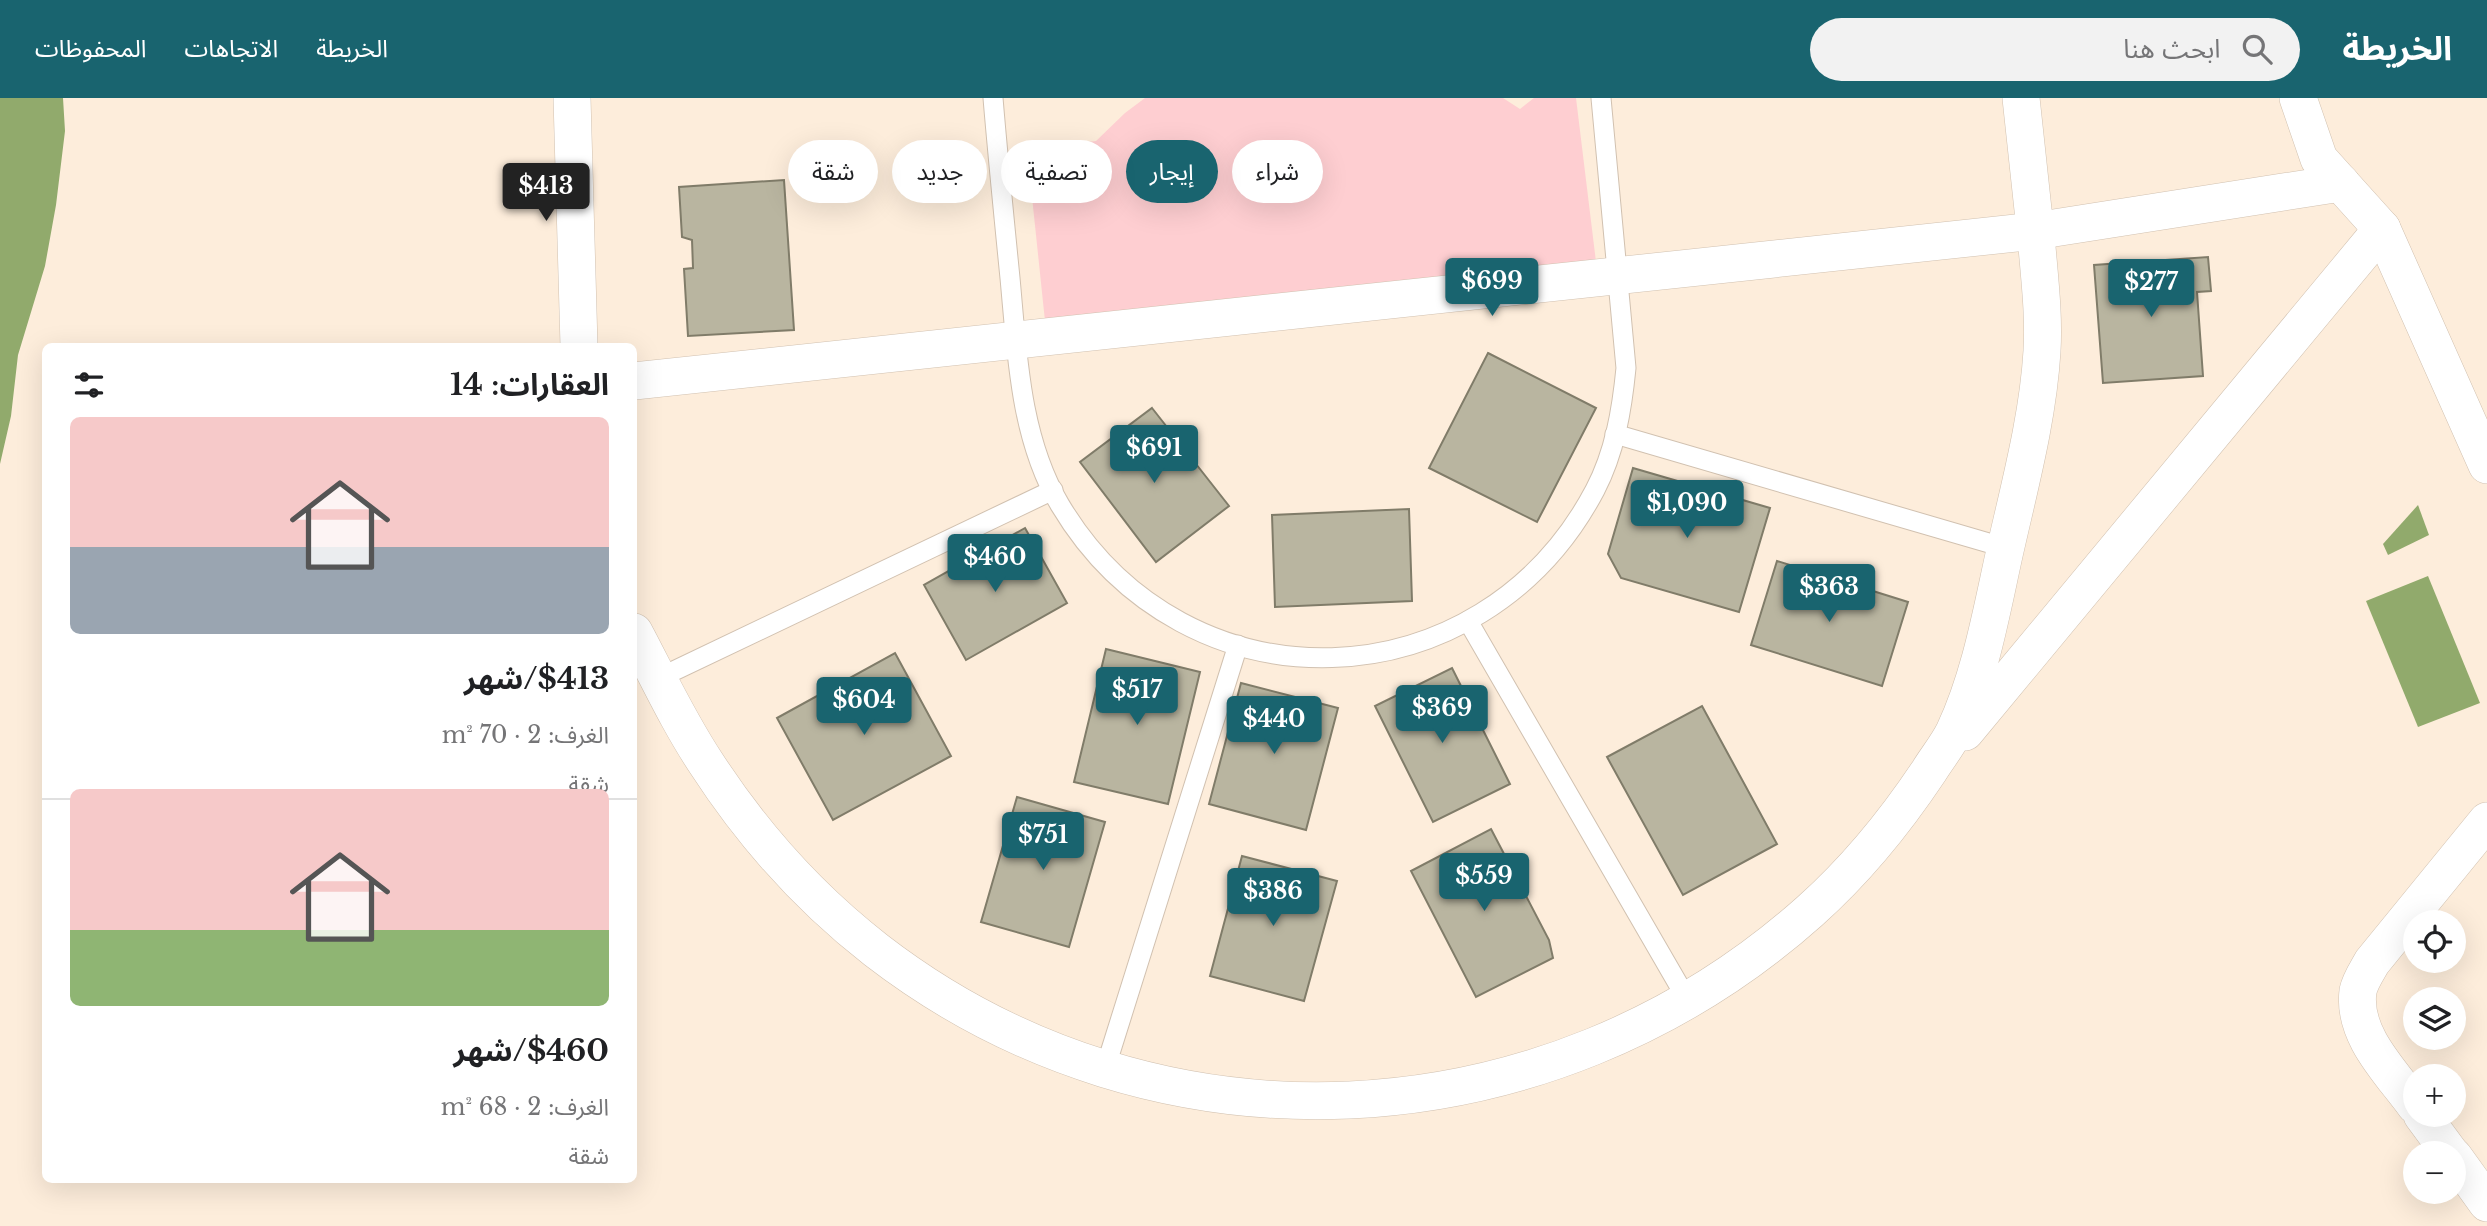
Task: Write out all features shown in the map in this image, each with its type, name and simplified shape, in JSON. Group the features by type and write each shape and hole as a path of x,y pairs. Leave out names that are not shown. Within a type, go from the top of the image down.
{"street":[{"path":"572,98 579,343"},
{"path":"1913,795 1952,736 1973,683 2006,548 2036,401 2042,350 2042,304 2021,98"},
{"path":"2298,98 2319,159 2382,229 2484,450"},
{"path":"637,381 2035,231 2341,183"},
{"path":"637,638 702,758 739,811 780,862 826,908 876,950 929,987 985,1019 1044,1047 1105,1069 1168,1085 1233,1096 1297,1101 1363,1100 1427,1093 1492,1081 1554,1063 1614,1039 1688,1001 1728,976 1780,937 1829,894 1873,847 1913,795 2382,229"},
{"path":"2403,1088 2368,1040 2357,1015 2358,988 2372,962 2487,821"},
{"path":"2466,1174 2487,1203"}],"lane":[{"path":"993,98 1016,340 1029,427 1053,490 1082,538 1109,569 1140,596 1174,619 1212,637 1238,645 1291,657 1333,658 1374,654 1414,644 1453,629 1489,610 1522,585 1551,555 1576,523 1597,487 1622,409 1626,368 1601,98"},
{"path":"1615,434 2006,548"},
{"path":"659,678 1053,490"},
{"path":"1468,621 1688,1001"},
{"path":"1105,1069 1238,645"}],"shaded area":[{"path":"0,98 63,98 65,131 45,266 18,355 11,416 0,464"},
{"path":"1145,98 1503,98 1520,109 1534,98 1576,98 1596,262 1045,321 1033,203 1112,203 1112,140 1097,140"},
{"path":"2418,505 2429,535 2388,555 2383,544"},
{"path":"2428,576 2480,703 2418,727 2366,601"}],"building":[{"path":"784,180 794,330 688,336 684,269 693,268 692,240 682,237 679,187"},
{"path":"2208,257 2211,291 2197,292 2203,376 2103,383 2094,265"},
{"path":"1488,353 1596,408 1537,522 1429,468"},
{"path":"1152,408 1229,506 1156,562 1080,462"},
{"path":"1633,468 1770,508 1739,612 1621,578 1608,554"},
{"path":"1409,509 1412,601 1275,607 1272,515"},
{"path":"1025,528 1067,603 966,660 924,585"},
{"path":"1777,561 1908,602 1882,686 1751,645"},
{"path":"1106,649 1200,672 1168,804 1074,782"},
{"path":"895,653 951,756 833,820 777,718"},
{"path":"1452,668 1510,784 1433,822 1375,706"},
{"path":"1241,683 1338,708 1306,830 1209,804"},
{"path":"1702,706 1777,844 1683,895 1607,757"},
{"path":"1017,797 1105,822 1069,947 981,922"},
{"path":"1491,829 1549,940 1553,958 1476,997 1411,871"},
{"path":"1242,856 1337,881 1304,1001 1210,976"}]}
